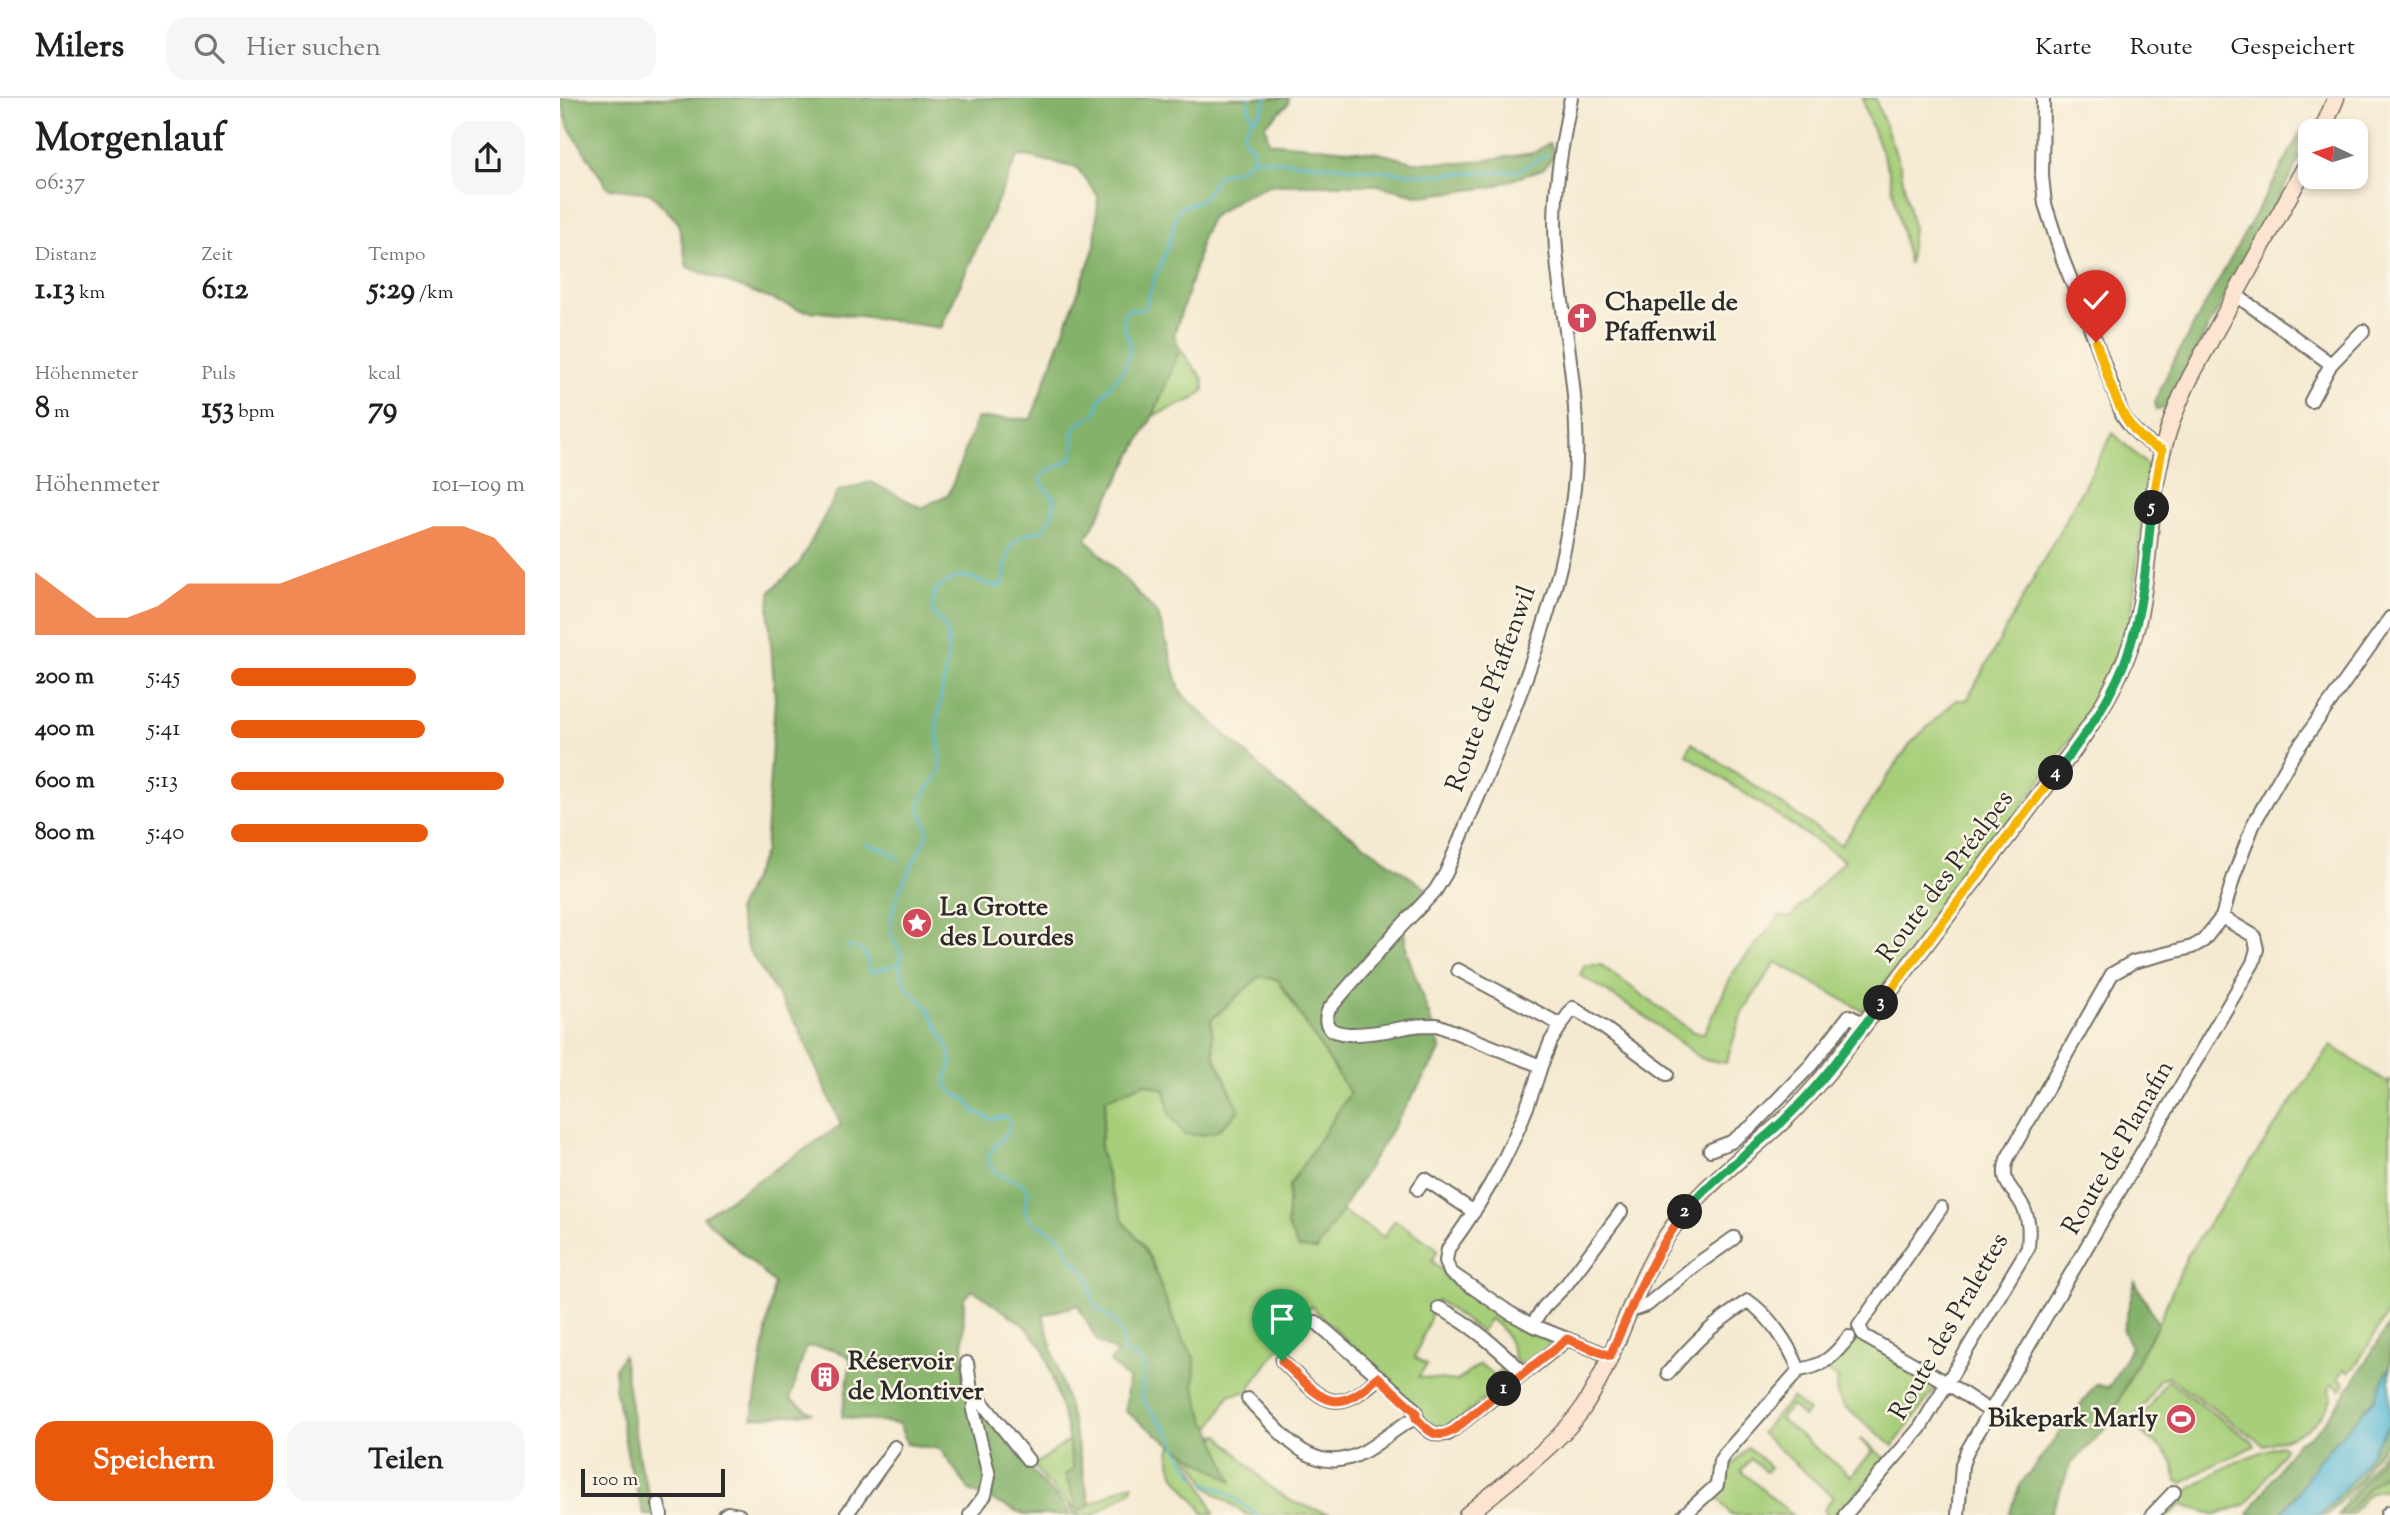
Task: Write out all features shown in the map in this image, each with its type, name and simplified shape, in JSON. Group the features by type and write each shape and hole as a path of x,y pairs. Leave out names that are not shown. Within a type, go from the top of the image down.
{"main road":[{"path":"2327,119 2336,98"},
{"name":"Route des Préalpes","path":"1467,1515 1548,1445 1580,1412 1610,1356 1648,1268 1668,1234 1693,1203 1785,1119 1828,1072 2072,752 2107,700 2136,626 2162,450 2181,396 2298,180"}],"street":[{"name":"Route de Pfaffenwil","path":"1541,1066 1437,1025 1419,1025 1354,1035 1336,1032 1329,1028 1326,1021 1329,1009 1435,891 1446,873 1530,664 1555,583 1568,534 1576,458 1569,347 1556,249 1555,208 1560,154 1571,98"},
{"path":"2043,98 2043,192 2053,234 2122,414 2136,433 2152,446 2162,450"},
{"path":"2236,295 2331,363"},
{"path":"2311,401 2331,363 2363,331"},
{"name":"Route des Pralettes","path":"1845,1515 1920,1428 2028,1248 2029,1224 2023,1205 2007,1185 2003,1172 2007,1159 2112,974 2133,962 2192,947 2203,940 2222,918 2254,823 2293,755 2390,618"},
{"name":"Route de Planafin","path":"1958,1515 1962,1465 1967,1451 2253,963 2258,949 2254,936 2222,918"},
{"path":"1458,970 1561,1026"},
{"path":"1610,1356 1532,1325 1510,1313 1450,1272 1446,1261 1448,1248 1501,1168 1524,1118 1545,1052 1573,1008 1667,1074"},
{"path":"1710,1150 1731,1142 1752,1126 1811,1065 1849,1016 1865,1024"},
{"path":"1425,1179 1474,1212"},
{"path":"1941,1208 1859,1326 1864,1336 1947,1383 1991,1412"},
{"path":"1532,1325 1621,1212"},
{"path":"1629,1311 1647,1305 1734,1238"},
{"path":"1668,1373 1718,1320 1748,1301 1766,1317 1793,1355 1799,1370"},
{"path":"1438,1308 1462,1321 1491,1346 1505,1354 1524,1373"},
{"path":"1316,1322 1408,1402 1416,1412 1416,1418 1432,1434 1438,1436 1448,1434 1567,1339"},
{"path":"1684,1515 1717,1485 1720,1461 1724,1455 1799,1370 1816,1367 1825,1362 1834,1356 1849,1337"},
{"path":"1282,1361 1314,1392 1325,1399 1339,1402 1355,1397 1378,1377"},
{"path":"967,1363 971,1391 976,1400 981,1401 1028,1460"},
{"path":"1248,1399 1301,1452 1314,1459 1332,1462 1352,1458 1366,1451 1416,1418"},
{"path":"973,1510 985,1495 989,1476 973,1410 976,1400"},
{"path":"846,1515 895,1447"},
{"path":"2152,1515 2174,1492"},
{"path":"725,1515 739,1515"}],"green space":[{"path":"560,98 1289,98 1288,104 1265,125 1269,142 1379,153 1414,162 1463,163 1533,153 1549,143 1556,153 1543,169 1492,187 1421,196 1377,185 1270,185 1240,198 1212,217 1202,236 1196,266 1174,335 1180,349 1153,416 1086,539 1158,614 1181,693 1278,784 1427,889 1402,919 1407,952 1441,1050 1317,1250 1298,1248 1287,1225 1289,1186 1350,1093 1278,980 1260,976 1211,1020 1214,1055 1239,1110 1221,1128 1209,1134 1184,1134 1170,1115 1165,1090 1145,1083 1106,1099 1100,1148 1111,1190 1125,1224 1140,1241 1151,1260 1169,1309 1195,1359 1194,1386 1205,1421 1211,1428 1232,1481 1163,1439 1125,1411 1128,1379 1110,1362 1117,1353 1097,1341 1078,1305 1043,1315 1073,1424 1090,1505 1078,1511 1079,1515 1074,1515 1067,1501 1074,1508 1077,1507 1065,1475 1073,1469 1066,1426 1044,1349 1024,1325 973,1290 964,1298 963,1361 973,1420 977,1412 983,1409 1040,1481 1063,1503 1070,1515 1026,1515 970,1491 940,1449 907,1444 899,1424 842,1417 851,1359 833,1349 806,1346 790,1399 812,1413 752,1418 774,1283 703,1217 841,1125 799,1029 747,947 737,911 765,851 775,698 769,619 770,592 799,564 838,491 871,482 922,508 949,494 977,418 1031,419 1095,246 1098,196 1077,168 1027,156 1017,157 941,328 800,310 687,267 678,222 650,193 608,188 569,128"},
{"path":"1863,98 1875,98 1900,165 1913,228 1909,264 1888,168 1865,110"},
{"path":"2298,137 2298,161 2275,206 2166,408 2157,410 2155,402 2171,366"},
{"path":"1180,349 1203,379 1204,390 1194,399 1153,416"},
{"path":"2113,433 2148,466 2130,626 2104,691 1991,850 1863,1011 1776,962 1742,1013 1726,1063 1702,1059 1639,1012 1580,975 1585,965 1601,965 1693,1032 1704,1033 1734,971 1780,916 1790,918 1844,860 1686,754 1692,743 1841,845 1910,744 1956,700 1967,700"},
{"path":"1260,976 1278,980 1350,1093 1289,1186 1317,1250 1340,1210 1384,1237 1395,1220 1438,1249 1432,1261 1443,1271 1446,1278 1501,1316 1549,1340 1548,1349 1527,1364 1521,1365 1514,1359 1506,1336 1494,1322 1489,1319 1481,1332 1437,1300 1415,1357 1427,1365 1418,1377 1457,1381 1480,1364 1495,1376 1509,1363 1517,1373 1444,1431 1426,1420 1419,1410 1311,1306 1246,1392 1229,1395 1211,1428 1205,1421 1194,1386 1195,1359 1182,1338 1151,1260 1140,1241 1125,1224 1111,1190 1100,1148 1106,1099 1145,1083 1165,1090 1170,1115 1239,1109 1214,1055 1210,1020"},
{"path":"2331,1045 2387,1083 2390,1080 2390,1309 2355,1367 2349,1372 2345,1369 2338,1378 2345,1384 2341,1390 2332,1384 2329,1389 2332,1397 2327,1408 2313,1424 2295,1435 2264,1445 2167,1376 2159,1380 2144,1405 2129,1419 2111,1419 2141,1353 2158,1324 2188,1254"},
{"path":"2135,1282 2158,1324 2141,1353 2107,1427 2071,1464 2050,1515 2009,1515 2019,1487 2096,1384 2109,1388 2131,1347 2123,1331"},
{"path":"2390,1323 2390,1366 2375,1399 2338,1439 2280,1515 2248,1515 2296,1443 2309,1437 2322,1425 2344,1396"},
{"path":"1854,1335 1934,1380 1935,1389 1893,1446 1844,1406 1836,1392 1838,1379 1823,1369"},
{"path":"623,1355 640,1465 656,1515 644,1515 629,1463 615,1387 615,1368"},
{"name":"Bikepark Marly","path":"2167,1380 2255,1446 2211,1466 2183,1483 2177,1481 2173,1462 2168,1454 2130,1423 2145,1413"},
{"path":"1792,1398 1808,1411 1803,1417 1791,1405 1780,1419 1851,1476 1873,1451 1861,1439 1886,1459 1837,1515 1827,1515 1824,1510 1833,1497 1761,1433"},
{"path":"2390,1422 2390,1437 2360,1479 2328,1515 2321,1515 2359,1471"},
{"path":"1216,1435 1271,1488 1293,1502 1333,1515 1247,1515 1208,1488 1189,1453 1214,1441"},
{"path":"1174,1439 1178,1439 1214,1514 1204,1514 1173,1471 1170,1451"},
{"path":"1068,1441 1073,1469 1065,1475 1078,1507 1074,1508 1043,1479 1034,1465"},
{"path":"2390,1442 2390,1491 2377,1490 2363,1500 2351,1515 2338,1515 2348,1498"},
{"path":"2282,1445 2285,1447 2284,1451 2247,1504 2216,1515 2181,1505 2169,1515 2158,1515 2216,1472"},
{"path":"1748,1447 1770,1467 1766,1472 1751,1459 1741,1471 1792,1515 1731,1515 1717,1496 1724,1483 1728,1460 1734,1464"},
{"path":"2388,1449 2390,1470 2370,1486 2346,1515 2340,1515"},
{"path":"1133,1484 1132,1490 1094,1515 1079,1515 1078,1511"}],"water":[{"path":"2390,1366 2390,1422 2360,1471 2321,1515 2280,1515 2296,1496 2320,1458 2375,1399"}],"waterway":[{"path":"1196,1477 1166,1429 1145,1402 1142,1394 1143,1365 1138,1358 1125,1353 1119,1328 1101,1312 1092,1299 1087,1276 1061,1239 1028,1217 1025,1204 1029,1193 1026,1188 992,1168 989,1156 1008,1131 1008,1118 991,1119 974,1111 966,1099 951,1092 945,1081 951,1066 950,1051 926,1005 905,983 900,972 901,954 890,926 897,895 928,833 920,802 938,775 941,765 937,727 948,636 945,625 932,611 935,591 959,577 971,578 996,587 1003,584 1008,555 1014,542 1020,537 1043,530 1046,526 1053,511 1054,497 1045,488 1041,481 1042,476 1071,458 1076,427 1095,413 1102,397 1124,368 1130,343 1123,318 1129,308 1139,311 1146,307 1180,207 1197,202 1205,196 1216,178 1223,173 1239,170 1253,158 1253,148 1243,133 1252,120 1248,105 1250,98"},
{"path":"1252,120 1261,112 1266,98"},
{"path":"1253,158 1424,175 1518,171 1547,154"},
{"path":"867,844 886,850 899,859"},
{"path":"847,947 855,948"},
{"path":"859,949 865,954 871,972 898,964"},
{"path":"1206,1483 1227,1493 1257,1515"}],"place":[{"name":"Chapelle de Pfaffenwil","path":"1582,318"},
{"name":"La Grotte des Lourdes","path":"917,923"},
{"name":"Réservoir de Montiver","path":"825,1377"},
{"name":"Bikepark Marly","path":"2181,1419"}],"route":[{"path":"1282,1361 1314,1392 1325,1399 1339,1402 1355,1397 1378,1377 1408,1402 1424,1427 1438,1436 1455,1429 1567,1339 1610,1356 1648,1268 1668,1234 1693,1203 1785,1119 1828,1072 2072,752 2107,700 2118,678 2136,626 2141,601 2162,450 2152,446 2136,433 2122,414 2096,342"}]}
